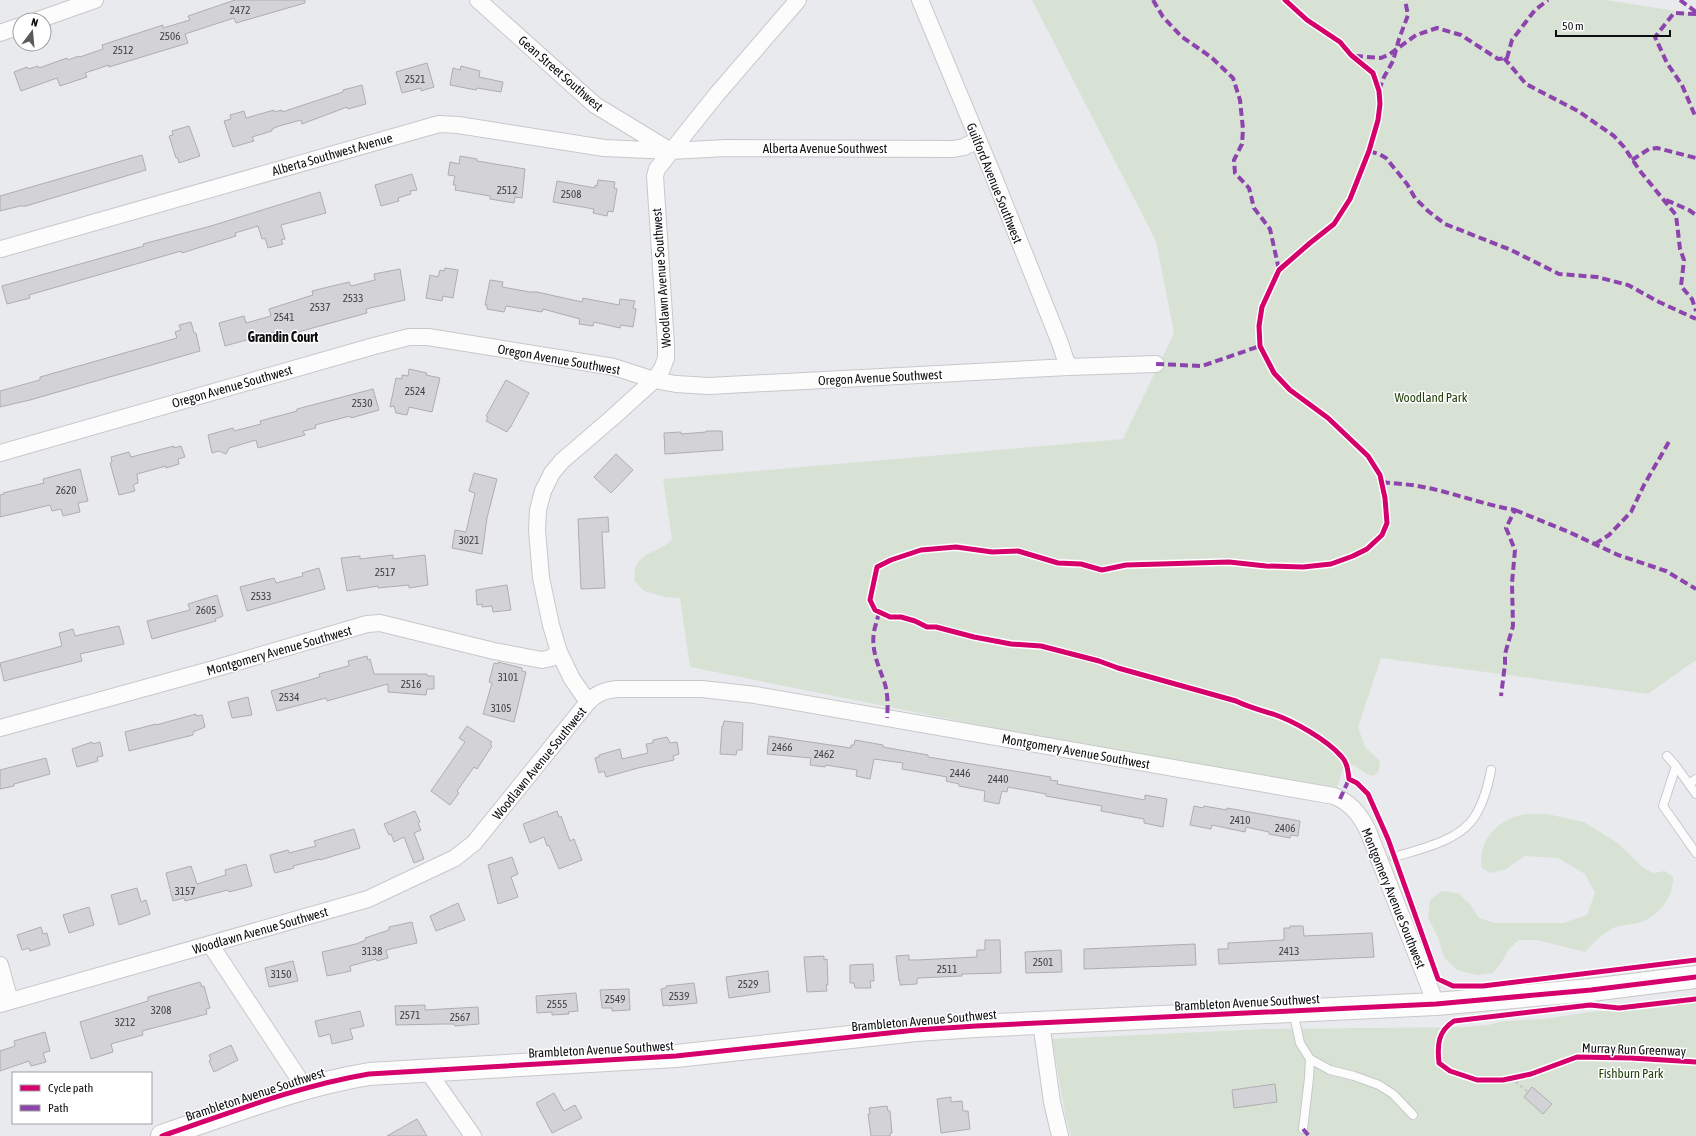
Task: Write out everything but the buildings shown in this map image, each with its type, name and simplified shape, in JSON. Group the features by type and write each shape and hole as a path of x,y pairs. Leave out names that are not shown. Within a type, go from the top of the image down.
{"main road":[{"name":"Brambleton Avenue Southwest","path":"162,1136 305,1088 333,1080 368,1074 676,1056 916,1030 1041,1022 1436,1004 1591,990 1696,977"}],"street":[{"path":"52,15 94,0"},
{"name":"Gean Street Southwest","path":"478,0 595,105 671,151"},
{"name":"Woodlawn Avenue Southwest","path":"5,1002 368,899 455,858 474,844 588,702 572,679 560,652 551,625 541,578 537,530 538,510 543,491 552,473 570,452 612,418 654,380 662,369 666,358 655,176 657,169 798,0"},
{"name":"Guilford Avenue Southwest","path":"920,0 1060,343 1068,367"},
{"path":"0,33 12,29"},
{"name":"Alberta Southwest Avenue","path":"1,249 439,124 458,125 604,148 671,151"},
{"name":"Alberta Avenue Southwest","path":"671,151 726,148 953,148 964,147 978,140"},
{"name":"Oregon Avenue Southwest","path":"0,453 409,337 428,337 614,367 654,380 676,384 732,385 1068,367 1156,364"},
{"name":"Montgomery Avenue Southwest","path":"0,728 210,670 367,624 380,624 494,651 542,660 551,658 560,652"},
{"name":"Montgomery Avenue Southwest","path":"588,702 605,690 702,689 730,692 1334,796 1354,809 1364,822 1436,1004"},
{"path":"210,944 305,1088"},
{"path":"0,965 5,1002"},
{"path":"1041,1022 1052,1102 1060,1136"},
{"path":"427,1070 473,1136"}],"lane":[{"path":"1667,756 1696,794"},
{"path":"1676,766 1663,806 1696,853"},
{"path":"1394,857 1438,844 1454,836 1465,827 1474,818 1480,808 1486,793 1491,770"},
{"path":"1689,784 1696,779"},
{"path":"1293,1011 1300,1044 1310,1058 1330,1070 1379,1084 1393,1094 1412,1115"},
{"path":"1303,1129 1310,1058"}],"path":[{"path":"1347,766 1351,780"},
{"path":"1503,1080 1518,1077"},
{"path":"1511,1078 1528,1092"}],"green space":[{"name":"Woodland Park","path":"1032,0 1605,0 1696,14 1696,660 1648,694 1381,658 1358,727 1365,747 1380,761 1379,771 1374,776 1353,765 1345,763 1334,796 690,667 680,598 665,597 644,591 634,581 635,568 638,562 647,555 663,547 672,539 663,479 1123,439 1174,333 1156,241"},
{"path":"1547,814 1584,822 1619,844 1641,866 1653,873 1665,871 1673,877 1673,884 1668,898 1659,910 1648,919 1638,923 1613,928 1598,939 1585,952 1537,940 1519,940 1509,949 1493,973 1477,975 1457,970 1444,957 1438,937 1428,918 1430,900 1441,891 1458,893 1470,904 1479,918 1495,923 1563,923 1587,915 1595,893 1585,874 1558,858 1525,856 1506,869 1490,873 1482,868 1481,858 1483,849 1486,841 1497,827 1512,818 1521,815"},
{"name":"Fishburn Park","path":"1696,1001 1696,1136 1071,1136 1066,1119 1052,1039 1265,1029 1468,1027 1488,1025 1505,1021 1544,1019 1590,1012 1648,1008"}],"marked path":[{"path":"1153,0 1163,17 1182,37 1211,57 1233,78 1240,100 1243,129 1242,144 1234,160 1235,173 1249,188 1254,208 1270,229 1279,270"},
{"path":"1379,90 1393,61 1408,15 1405,0"},
{"path":"1355,56 1381,58 1390,54 1416,35 1437,28 1461,35 1498,59 1507,58 1512,40 1535,10 1548,0"},
{"path":"1680,0 1696,12"},
{"path":"1696,14 1674,13 1655,37 1667,63 1682,85 1696,118"},
{"path":"1504,58 1526,84 1578,111 1614,136 1676,215 1680,249 1684,260 1681,286 1692,299 1696,311"},
{"path":"1632,160 1649,149 1657,148 1696,158"},
{"path":"1369,151 1386,158 1407,184 1415,198 1428,211 1445,224 1511,250 1559,274 1597,277 1628,285 1659,302 1696,319"},
{"path":"1666,200 1689,210 1696,215"},
{"path":"1156,364 1202,366 1260,346"},
{"path":"1595,544 1609,535 1631,512 1644,485 1670,440"},
{"path":"1382,482 1422,487 1515,510 1506,528 1515,550 1512,583 1513,626 1505,654 1501,696"},
{"path":"1515,510 1569,532 1618,555 1666,571 1696,589"},
{"path":"880,612 875,627 873,641 875,654 886,690 888,704 887,718"},
{"path":"1340,799 1349,779"},
{"path":"1303,1129 1309,1136"}],"cycle path":[{"path":"1285,0 1307,20 1340,42 1351,55 1373,73 1379,91 1380,104 1378,120 1369,151 1350,199 1334,224 1279,270 1262,307 1259,326 1260,346 1274,373 1290,390 1328,418 1368,456 1380,475 1385,498 1387,523 1382,535 1367,549 1353,556 1331,564 1303,567 1266,566 1229,562 1126,565 1102,570 1081,564 1058,563 1018,551 992,552 956,547 921,550 891,560 877,567 870,600 875,610 890,617 901,617 915,621 927,627 936,627 974,637 1011,644 1041,646 1099,661 1118,668 1236,701 1281,717 1300,726 1319,738 1343,758 1348,769 1349,779 1357,783 1368,794 1388,839 1438,979 1453,986 1483,986 1696,960"},
{"path":"162,1136 238,1109 290,1093 342,1079 369,1074 676,1056 916,1030 976,1026 1436,1004 1591,990 1696,977"},
{"name":"Murray Run Greenway","path":"1696,999 1619,1008 1590,1005 1454,1021 1442,1034 1438,1050 1439,1063 1450,1071 1477,1080 1503,1080 1531,1074 1577,1057 1631,1058 1696,1062"}],"district":[{"name":"Grandin Court","path":"283,337"}]}
